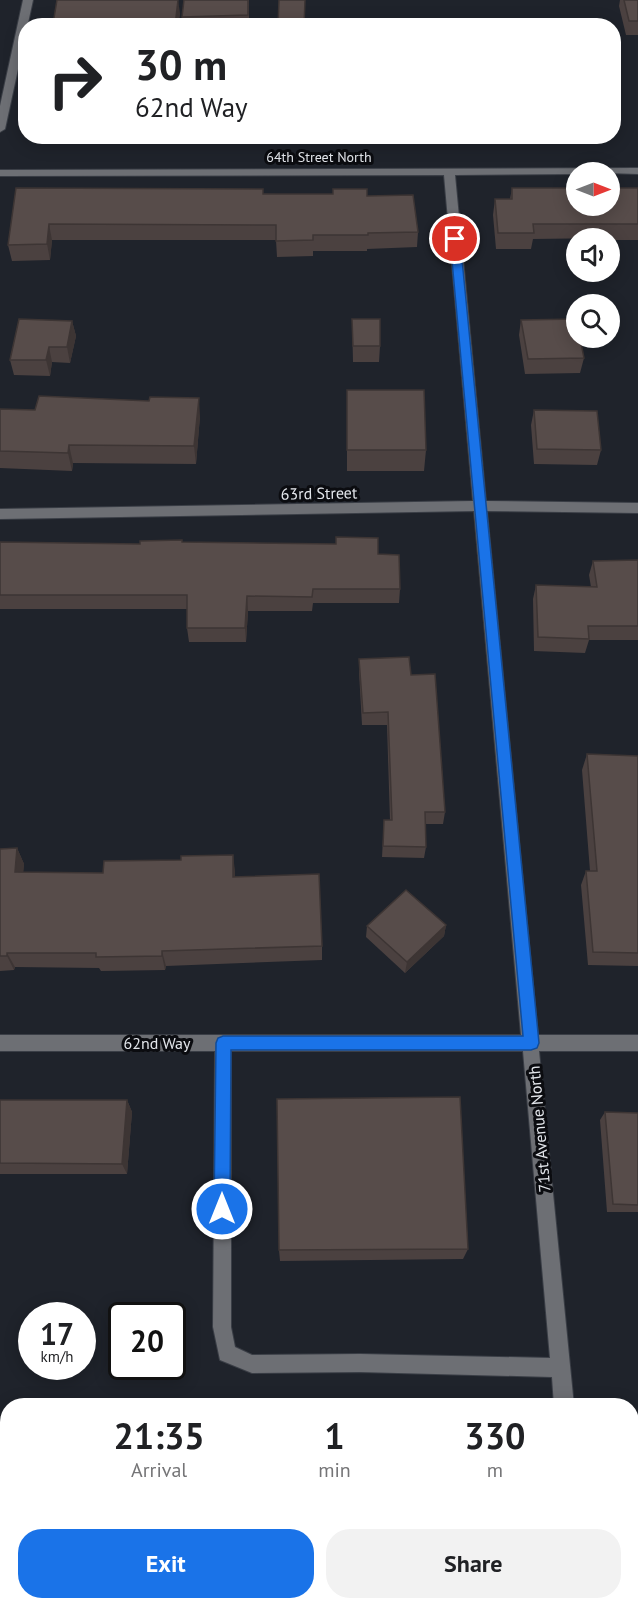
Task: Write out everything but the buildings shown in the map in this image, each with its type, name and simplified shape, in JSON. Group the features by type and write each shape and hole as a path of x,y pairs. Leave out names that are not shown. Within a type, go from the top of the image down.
{"street":[{"path":"24,18 28,0"},
{"path":"0,129 18,46"},
{"name":"64th Street North","path":"0,173 638,171"},
{"name":"71st Avenue North","path":"448,172 563,1398"},
{"name":"63rd Street","path":"0,514 479,506 638,508"},
{"name":"62nd Way","path":"0,1042 638,1043"},
{"path":"223,1043 222,1327 227,1353 252,1365 360,1363 560,1368"}],"route":[{"path":"222,1209 223,1043 531,1043 455,239"}]}
